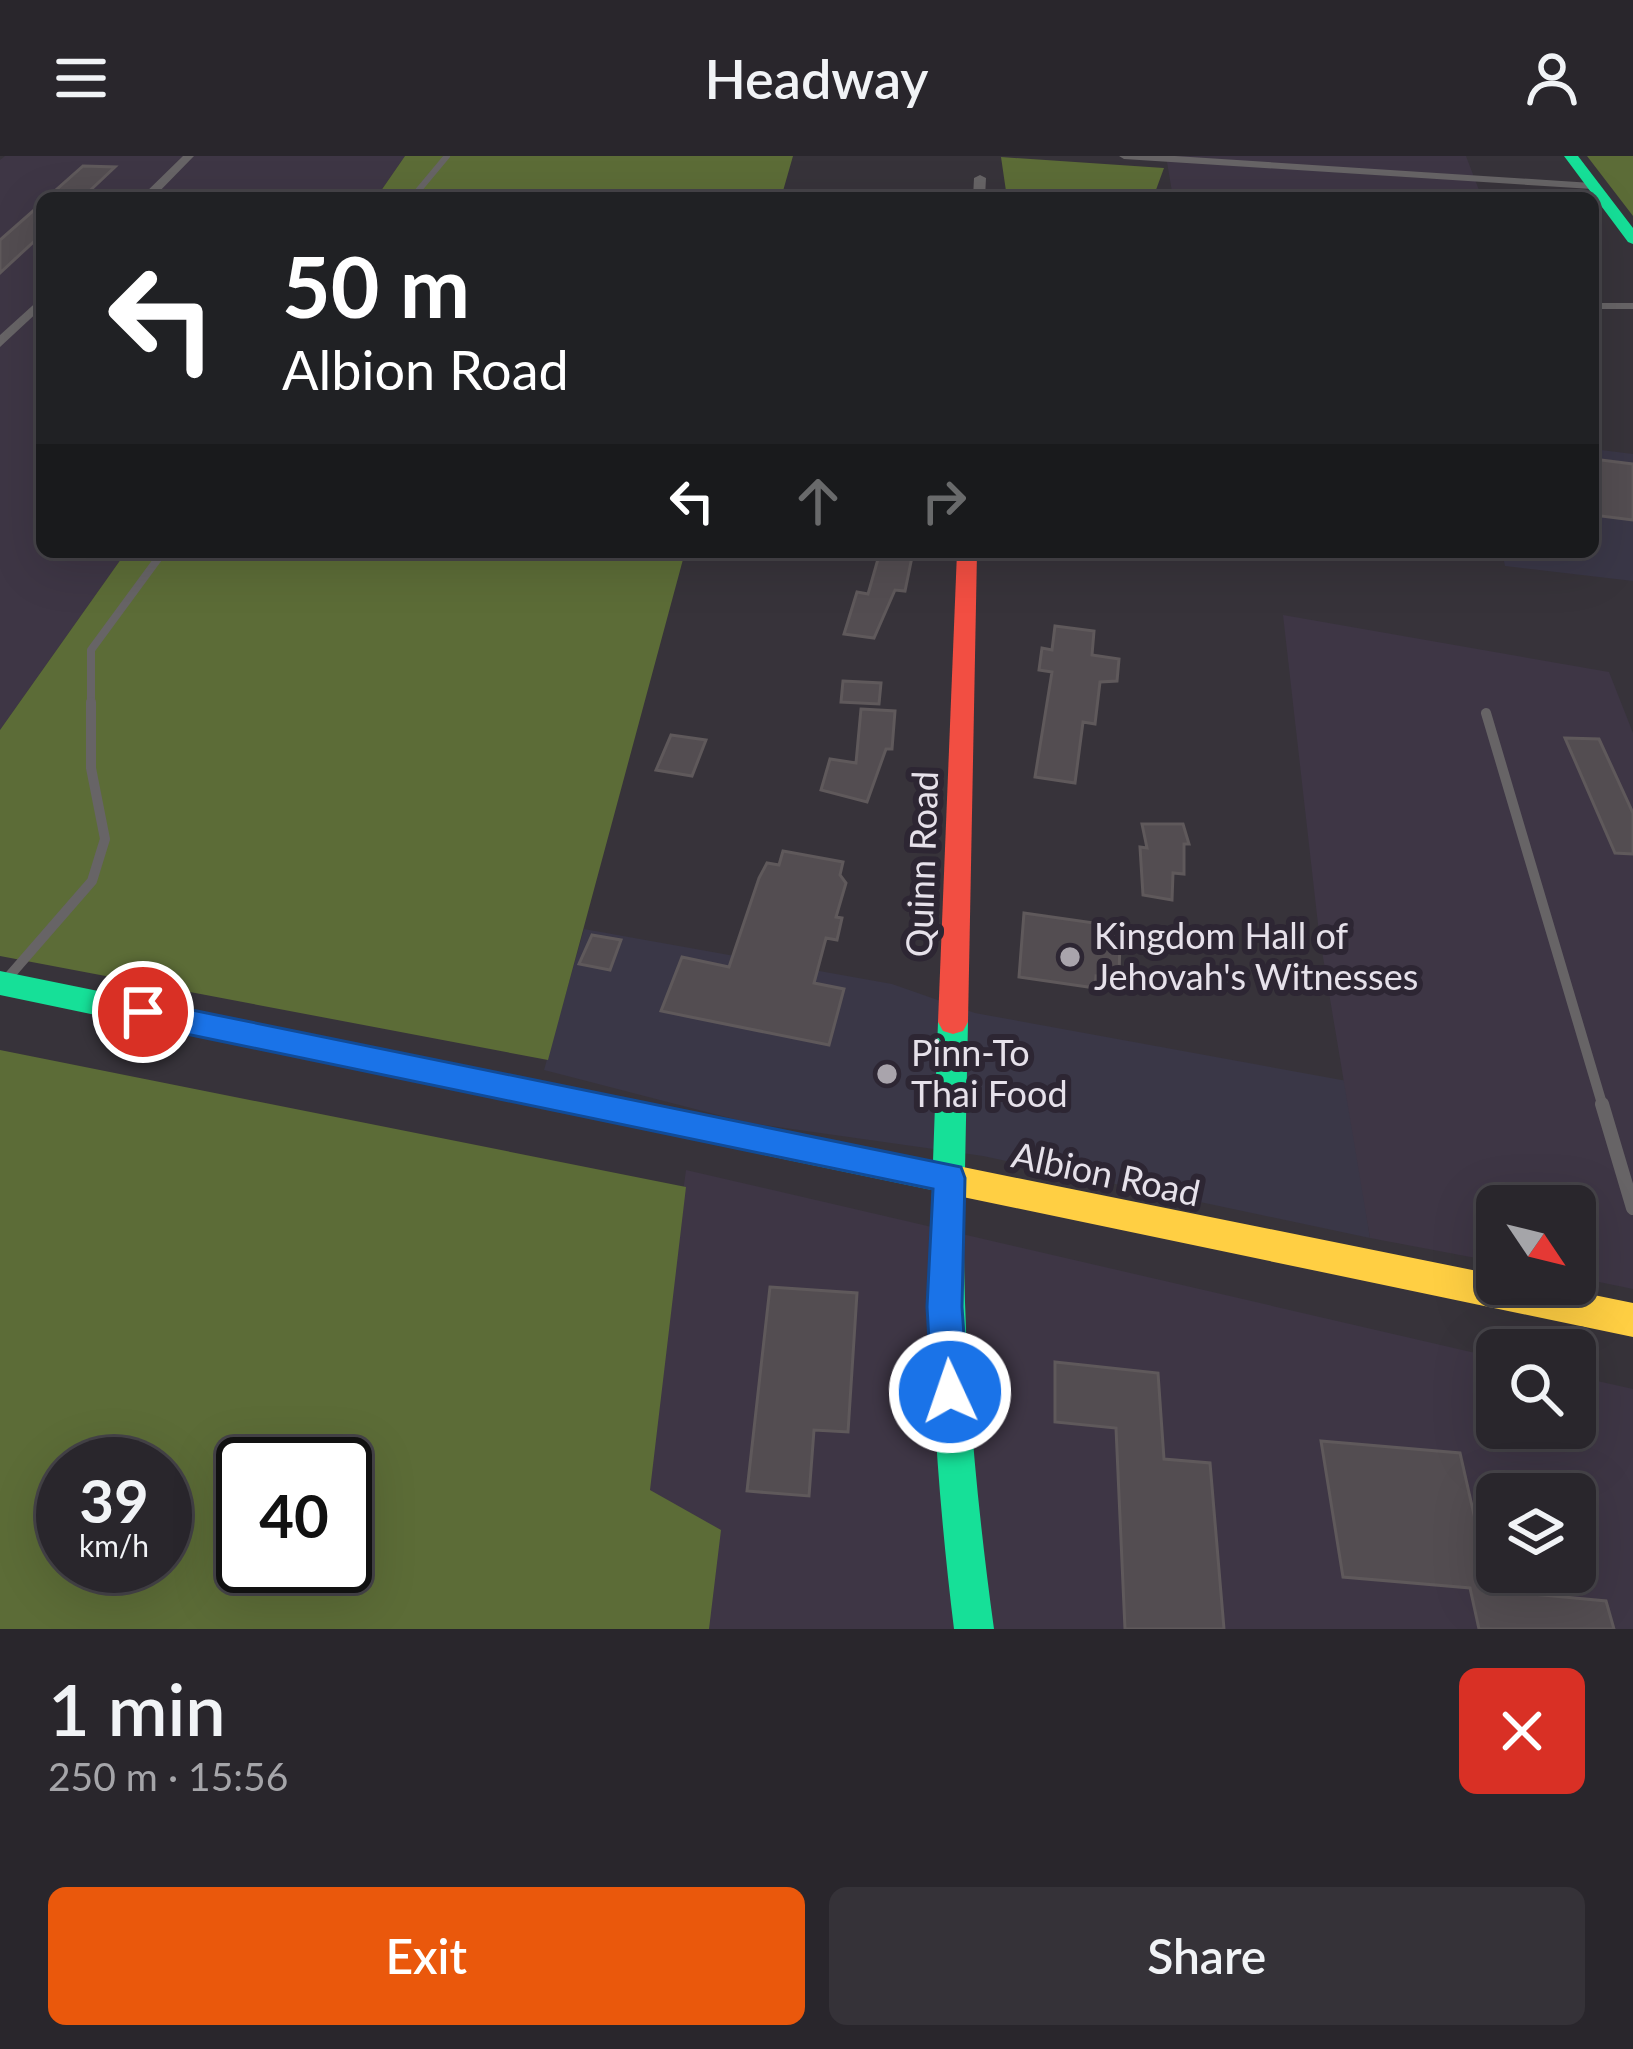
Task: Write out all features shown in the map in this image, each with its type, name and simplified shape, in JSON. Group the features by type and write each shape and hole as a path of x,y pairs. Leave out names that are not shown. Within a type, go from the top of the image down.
{"main road":[{"path":"1571,156 1597,192"},
{"path":"1599,195 1633,239"},
{"name":"Quinn Road","path":"967,558 945,1307 957,1500 974,1629"},
{"name":"Albion Road","path":"1,983 1633,1320"}],"street":[{"path":"152,192 189,156"},
{"path":"1124,156 1592,186"},
{"path":"979,192 980,178"},
{"path":"0,343 36,307"}],"lane":[{"path":"417,192 447,156"},
{"path":"1599,306 1633,306"},
{"path":"1,983 92,881 105,839 91,768 91,650 159,558"},
{"path":"1486,713 1633,1208"}],"shaded area":[{"path":"5,156 405,156 380,192 36,192 36,558 122,558 0,730 0,160"},
{"path":"1166,156 1466,156 1480,192 1172,192"},
{"path":"1599,450 1633,454 1633,581 1505,566 1503,558 1599,558"},
{"path":"1283,615 1609,672 1633,733 1633,1289 1596,1281 1596,1185 1476,1185 1476,1258 1370,1238 1319,933"},
{"path":"584,929 892,984 975,1013 1347,1081 1370,1238 983,1156 749,1123 544,1070"},
{"path":"686,1170 1476,1353 1476,1449 1596,1449 1596,1381 1633,1389 1633,1629 703,1629 713,1540 643,1485"}],"green space":[{"path":"405,156 793,156 783,192 380,192"},
{"path":"1587,156 1633,156 1633,216"},
{"path":"1001,157 1164,168 1155,192 1006,192"},
{"path":"122,558 683,558 548,1060 0,956 0,730"},
{"path":"0,1050 686,1187 650,1490 721,1530 709,1629 0,1629"}],"building":[{"path":"83,166 115,167 88,192 54,192"},
{"path":"36,208 36,240 0,273 0,240"},
{"path":"1599,460 1633,464 1633,520 1599,516"},
{"path":"878,558 912,558 905,591 895,590 874,638 844,634 857,592 868,594"},
{"path":"1055,626 1094,631 1092,655 1119,659 1117,681 1100,682 1095,724 1083,722 1075,783 1035,777 1052,672 1039,670 1042,648 1052,650"},
{"path":"843,681 881,683 879,704 841,702"},
{"path":"861,709 895,711 892,749 886,749 867,802 821,790 830,759 856,763"},
{"path":"671,735 706,740 692,776 656,770"},
{"path":"1565,738 1599,739 1633,813 1633,854 1615,853"},
{"path":"1142,824 1183,824 1189,844 1184,844 1184,874 1173,873 1172,900 1143,895 1140,847 1147,848"},
{"path":"783,851 843,862 840,875 846,883 836,917 842,918 837,940 826,938 814,983 844,989 829,1045 661,1011 682,957 729,967 759,878 767,863 779,865"},
{"name":"Kingdom Hall of Jehovah's Witnesses","path":"1024,913 1101,924 1101,935 1120,937 1119,979 1096,976 1095,988 1019,977"},
{"path":"592,935 621,940 610,970 579,964"},
{"path":"770,1287 857,1293 848,1432 814,1430 809,1496 747,1491"},
{"path":"1055,1362 1158,1373 1164,1459 1210,1463 1224,1629 1125,1629 1116,1428 1055,1422"},
{"path":"1321,1441 1460,1453 1476,1524 1476,1593 1606,1601 1614,1629 1479,1629 1470,1588 1343,1577"}],"traffic: fast":[{"path":"1571,156 1598,192"},
{"path":"1599,193 1633,239"},
{"path":"0,983 958,1181"},
{"path":"953,1022 945,1307 957,1500 974,1629"}],"traffic: slow":[{"path":"958,1181 1633,1320"}],"traffic: jam":[{"path":"953,1022 967,558"}],"place":[{"name":"Kingdom Hall of Jehovah's Witnesses","path":"1070,957"},
{"name":"Pinn-To Thai Food","path":"887,1074"}],"route":[{"path":"143,1012 949,1178 945,1307 950,1392"}]}
